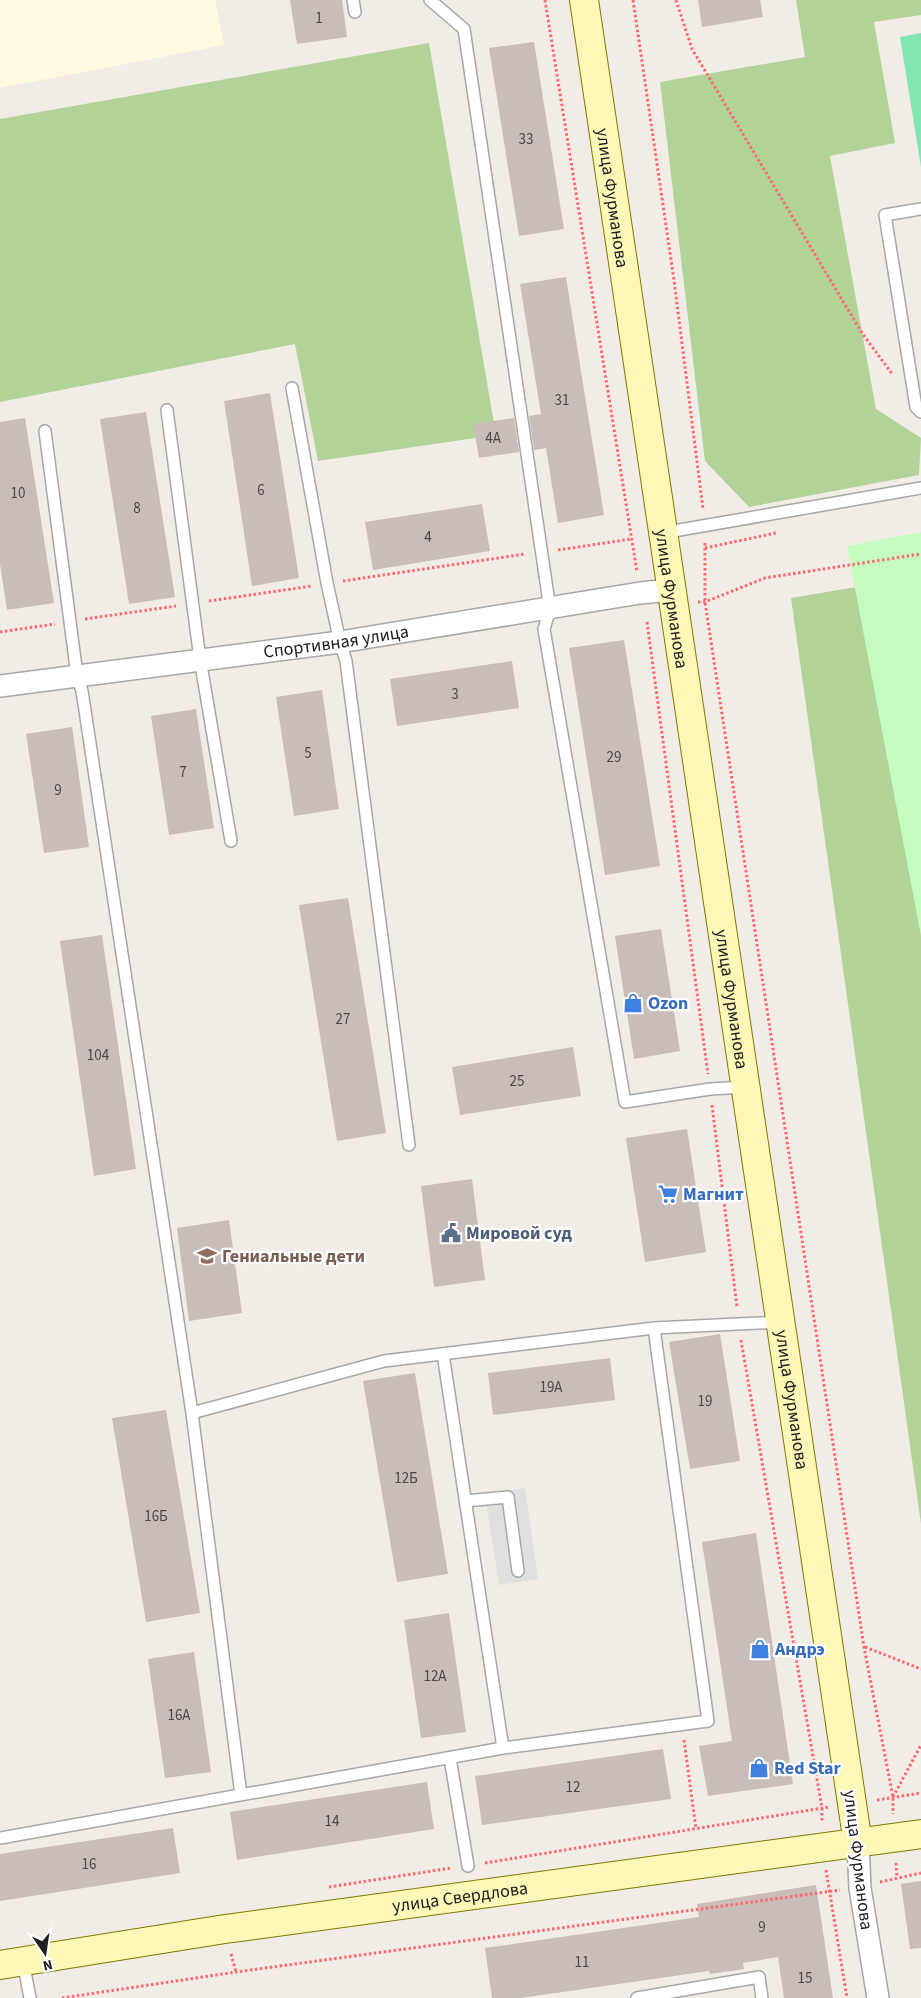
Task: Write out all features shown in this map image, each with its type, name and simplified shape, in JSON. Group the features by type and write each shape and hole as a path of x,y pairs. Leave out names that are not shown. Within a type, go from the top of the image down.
{"main road":[{"name":"улица Фурманова","path":"584,0 670,590 858,1844"},
{"name":"улица Свердлова","path":"12,1963 225,1929 921,1834"}],"street":[{"name":"Спортивная улица","path":"0,686 340,642 640,593 670,590"},
{"name":"улица Фурманова","path":"858,1844 860,1888 878,1998"}],"lane":[{"path":"353,0 355,12"},
{"path":"430,0 464,29 550,609 544,629 625,1102 710,1089 746,1087"},
{"path":"918,410 885,215 921,209"},
{"path":"292,388 327,583 346,661 409,1145"},
{"path":"166,410 200,659 231,841"},
{"path":"44,431 76,675 82,691 192,1413 241,1795"},
{"path":"662,533 921,488"},
{"path":"192,1413 384,1362 654,1328 781,1322"},
{"path":"0,1838 503,1748 708,1721 654,1328"},
{"path":"443,1354 503,1748"},
{"path":"466,1501 508,1497 518,1571"},
{"path":"450,1758 468,1866"},
{"path":"12,1963 30,1998"},
{"path":"637,1998 759,1977 762,1998"}],"path":[{"path":"325,1888 822,1808 739,1324 710,1089 646,610 640,593 545,0"},
{"path":"633,0 674,280 705,525 705,602 864,1646 893,1797"},
{"path":"676,0 692,49 862,333 918,410"},
{"path":"864,1646 921,1669"},
{"path":"682,1724 696,1829"},
{"path":"893,1797 921,1746"},
{"path":"893,1797 921,1793"},
{"path":"897,1877 921,1873"},
{"path":"62,1998 830,1890 848,1998"}],"shaded area":[{"path":"0,0 215,0 224,45 0,88"},
{"path":"525,1488 538,1579 499,1585 485,1494"}],"green space":[{"path":"796,0 921,0 921,15 874,22 895,143 830,156 876,409 921,438 919,475 749,507 705,461 660,82 805,57"},
{"path":"921,33 921,167 900,37"},
{"path":"429,43 496,435 318,461 295,344 0,402 0,119"},
{"path":"921,532 921,936 847,546"},
{"path":"921,576 921,1524 791,598"}],"building":[{"path":"290,0 342,0 347,37 297,44"},
{"path":"698,0 760,0 763,17 702,27"},
{"path":"534,42 564,229 519,236 489,48"},
{"path":"566,277 604,515 558,523 546,448 534,450 529,416 541,414 520,284"},
{"path":"270,393 299,578 252,586 224,401"},
{"path":"146,412 175,597 129,604 100,419"},
{"path":"25,418 54,603 7,610 0,564 0,422"},
{"path":"514,418 519,452 479,458 473,424"},
{"path":"482,504 490,551 373,570 365,522"},
{"path":"624,640 660,866 605,875 569,648"},
{"path":"512,661 519,708 397,726 390,679"},
{"path":"322,690 339,809 294,816 276,697"},
{"path":"196,709 214,828 169,835 151,716"},
{"path":"72,727 89,847 44,853 26,734"},
{"path":"348,898 386,1133 337,1141 299,905"},
{"path":"661,929 680,1051 634,1059 615,936"},
{"path":"102,935 136,1169 94,1176 60,941"},
{"path":"573,1047 581,1096 460,1115 452,1067"},
{"path":"687,1129 706,1252 645,1262 626,1138"},
{"path":"472,1179 485,1280 434,1287 421,1186"},
{"name":"Гениальные дети","path":"229,1220 242,1313 189,1321 177,1228"},
{"path":"720,1334 740,1461 690,1469 669,1342"},
{"path":"610,1358 615,1400 493,1415 488,1373"},
{"path":"415,1373 448,1574 397,1582 363,1381"},
{"path":"166,1410 200,1613 146,1622 112,1418"},
{"path":"756,1533 793,1784 708,1796 699,1746 732,1741 702,1542"},
{"path":"449,1613 466,1732 421,1738 404,1620"},
{"path":"194,1652 211,1772 165,1778 148,1659"},
{"path":"663,1749 671,1799 482,1825 475,1776"},
{"path":"427,1782 434,1829 237,1860 230,1812"},
{"path":"173,1828 180,1873 0,1901 0,1854"},
{"path":"921,1881 921,1948 910,1949 901,1884"},
{"path":"816,1885 833,1998 784,1998 778,1957 743,1963 744,1969 710,1974 709,1971 521,1998 492,1998 485,1948 699,1917 697,1904"}],"place":[{"name":"Ozon","path":"633,1003"},
{"name":"Магнит","path":"668,1194"},
{"name":"Мировой суд","path":"451,1233"},
{"name":"Гениальные дети","path":"207,1256"},
{"name":"Андрэ","path":"760,1649"},
{"name":"Red Star","path":"759,1768"}]}
